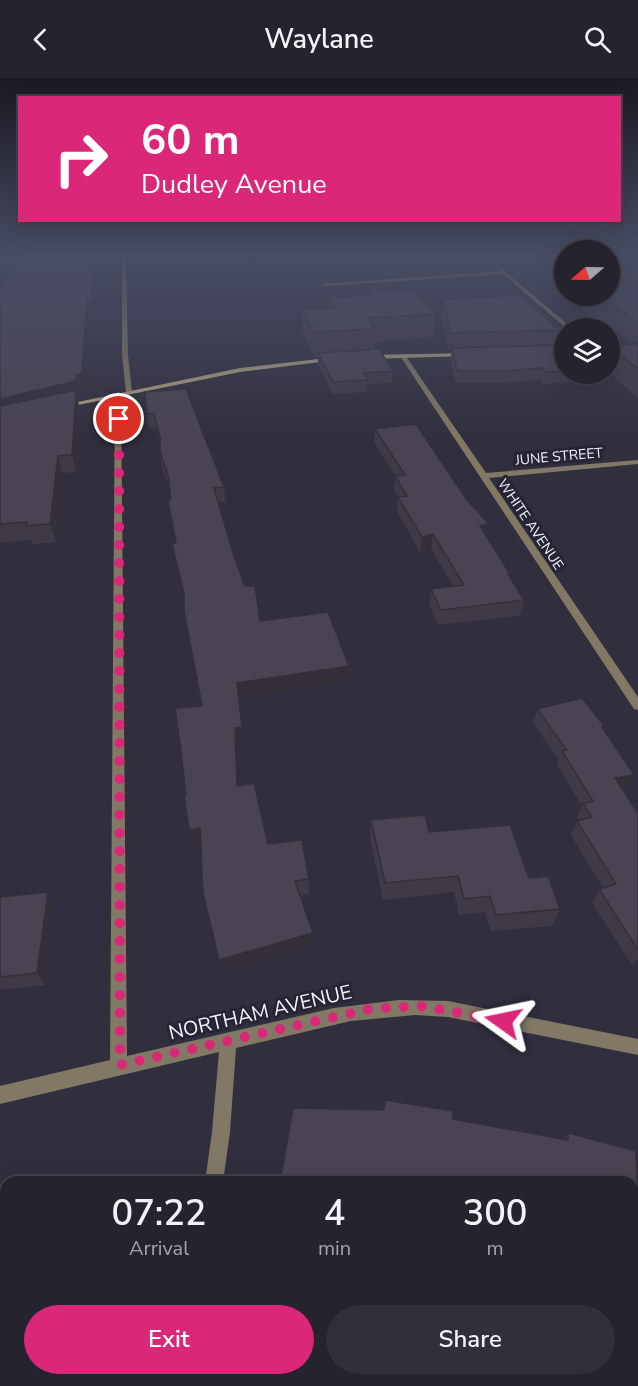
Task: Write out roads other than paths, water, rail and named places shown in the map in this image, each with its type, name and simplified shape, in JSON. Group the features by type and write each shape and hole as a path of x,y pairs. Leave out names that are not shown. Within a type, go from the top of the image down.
{"main road":[{"path":"361,358 479,355"},
{"path":"60,407 240,370 343,358"}],"street":[{"path":"120,1065 125,318"},
{"name":"WHITE AVENUE","path":"403,356 638,706"},
{"name":"JUNE STREET","path":"482,476 638,462"},
{"name":"NORTHAM AVENUE","path":"0,1095 358,1011 421,1006 638,1047"},
{"path":"214,1176 221,1132 228,1041"}]}
